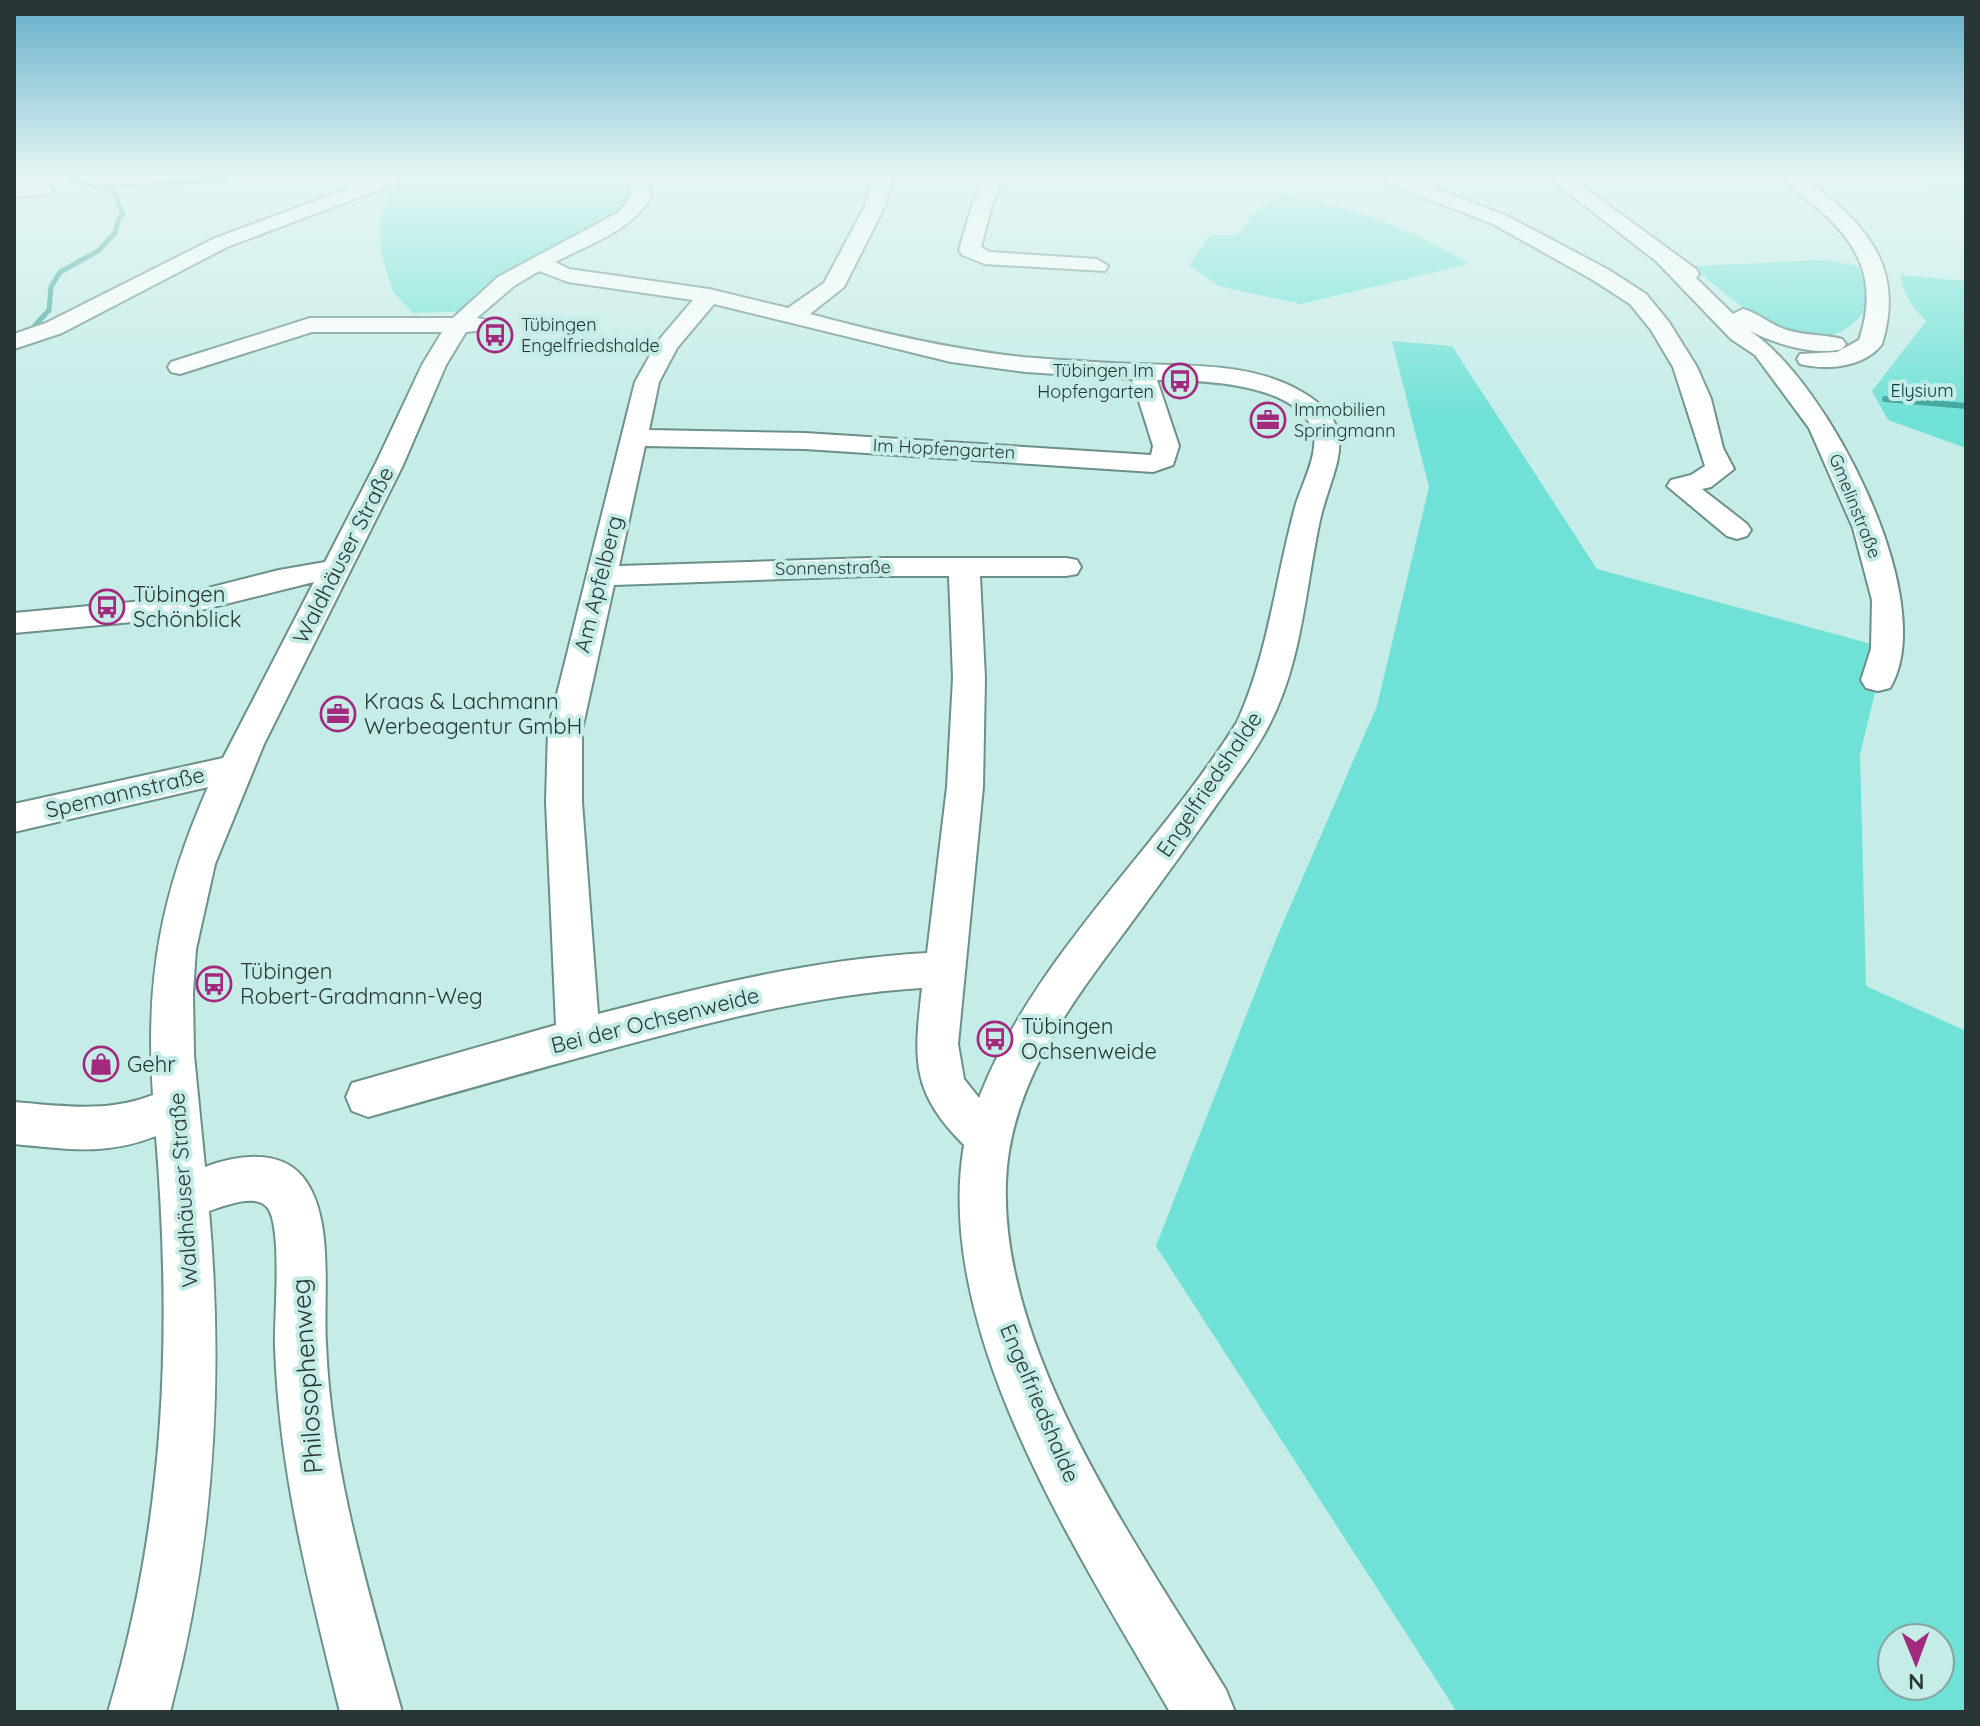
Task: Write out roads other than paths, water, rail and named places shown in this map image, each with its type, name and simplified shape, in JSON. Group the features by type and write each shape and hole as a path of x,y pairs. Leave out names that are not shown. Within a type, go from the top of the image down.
{"street":[{"path":"14,342 54,328 186,259"},
{"name":"Waldhäuser Straße","path":"139,1712 151,1677 167,1605 183,1495 192,1332 176,1107 172,990 180,923 198,853 235,768 408,428 429,403 470,324 471,311 537,265 552,259"},
{"path":"791,317 833,287 848,259"},
{"path":"993,259 1097,266"},
{"path":"1569,259 1627,291 1661,327 1685,367 1698,399 1710,448 1720,469 1701,481 1681,486 1737,530"},
{"name":"Gmelinstraße","path":"1665,259 1762,328 1797,341 1834,369 1822,427"},
{"path":"1763,350 1834,369 1870,344 1882,293 1868,259"},
{"name":"Engelfriedshalde","path":"537,265 568,275 709,296 923,349 978,359 1233,376 1272,387 1302,403 1323,421 1327,429 1328,451 1310,506 1277,658 1267,693 1252,727 1170,844 1064,981 1038,1021 1000,1094 988,1138 982,1186 984,1236 991,1276 1020,1365 1080,1497 1204,1712"},
{"path":"1627,291 1694,282"},
{"name":"Gmelinstraße","path":"1694,282 1739,334 1763,350 1822,427 1867,528 1887,600 1887,649 1878,680"},
{"name":"Am Apfelberg","path":"578,1039 564,749 571,697 641,401 666,346 709,296"},
{"path":"180,367 310,325 470,324"},
{"name":"Im Hopfengarten","path":"632,438 805,441 1153,464 1163,459 1166,446 1142,372"},
{"path":"964,566 969,678 967,755 960,855 937,1044 938,1071 948,1093 988,1138"},
{"name":"Sonnenstraße","path":"600,576 964,566 1066,567"},
{"path":"14,623 148,611 186,604 288,575 336,570"},
{"name":"Spemannstraße","path":"14,818 235,768"},
{"name":"Bei der Ochsenweide","path":"368,1097 578,1039 781,988 851,975 946,969"},
{"path":"14,1123 90,1130 127,1126 176,1107"},
{"name":"Philosophenweg","path":"184,1198 244,1178 269,1182 286,1192 294,1212 299,1259 305,1421 314,1487 371,1712"}],"waterway":[{"path":"30,331 49,310 51,287 60,272 84,259"},
{"path":"1885,399 1966,406"}],"place":[{"name":"Tübingen Engelfriedshalde","path":"495,335"},
{"name":"Tübingen Im Hopfengarten","path":"1180,381"},
{"name":"Immobilien Springmann","path":"1268,420"},
{"name":"Tübingen Schönblick","path":"107,607"},
{"name":"Kraas & Lachmann Werbeagentur GmbH","path":"338,714"},
{"name":"Tübingen Robert-Gradmann-Weg","path":"214,984"},
{"name":"Tübingen Ochsenweide","path":"995,1039"},
{"name":"Gehr","path":"101,1064"}],"park label":[{"name":"Elysium","path":"1922,391"}]}
